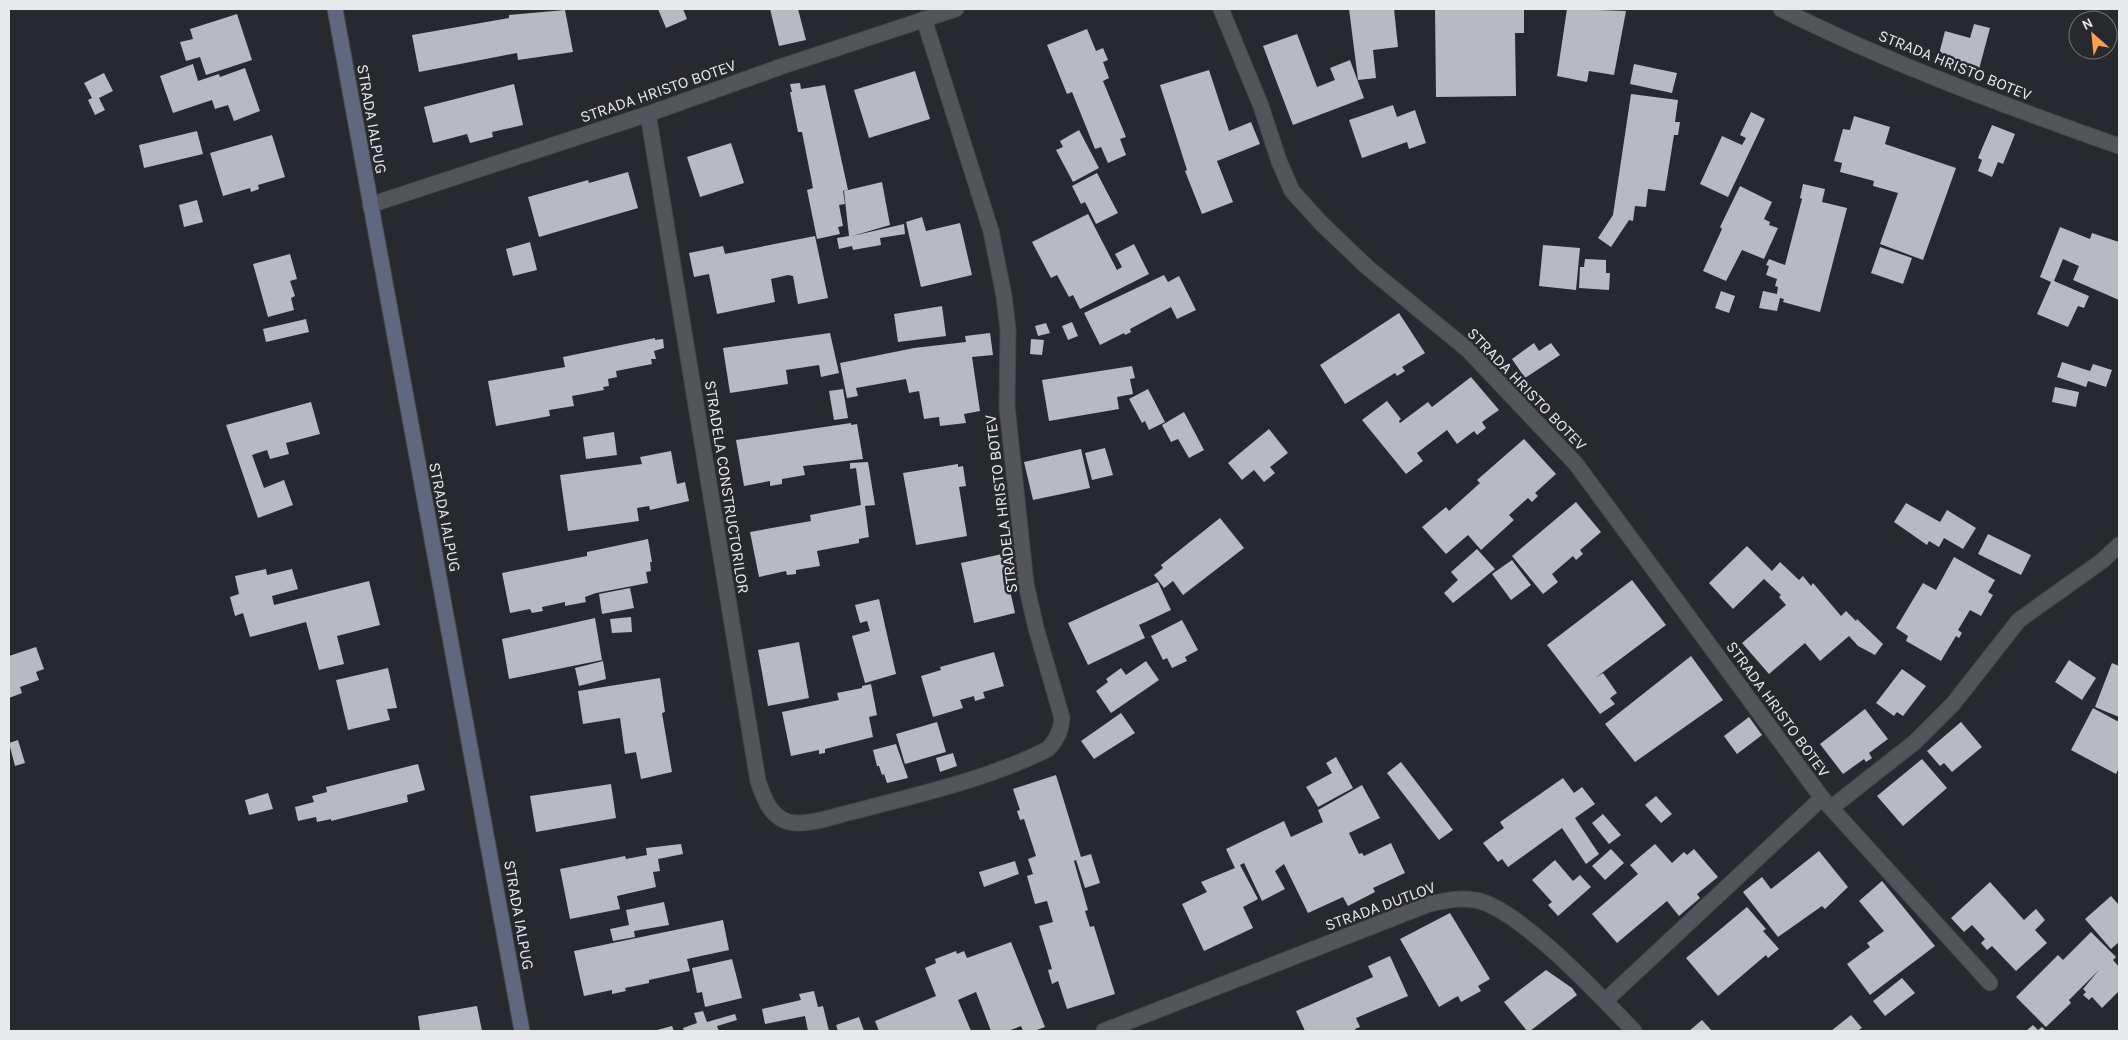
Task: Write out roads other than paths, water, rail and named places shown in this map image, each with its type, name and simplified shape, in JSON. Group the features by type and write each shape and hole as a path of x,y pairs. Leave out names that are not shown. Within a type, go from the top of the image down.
{"street":[{"name":"STRADA IALPUG","path":"335,9 522,1031"},
{"name":"STRADA HRISTO BOTEV","path":"370,205 648,114 956,9"},
{"name":"STRADA HRISTO BOTEV","path":"1220,9 1261,106 1279,161 1292,191 1320,223 1367,267 1468,350 1576,464 1826,803 1990,983"},
{"name":"STRADA HRISTO BOTEV","path":"1780,9 1826,31 1966,91 2119,146"},
{"name":"STRADELA HRISTO BOTEV","path":"821,819 910,797 983,775 1026,759 1048,749 1056,740 1061,729 1062,718 1036,628 1026,584 1007,407 1008,330 1004,296 990,231 924,19"},
{"name":"STRADELA CONSTRUCTORILOR","path":"648,114 758,781 765,804 780,817 795,823 821,819"},
{"name":"STRADA HRISTO BOTEV","path":"1605,1001 1826,803 1915,742 1953,704 2019,620 2102,561 2119,545"},
{"name":"STRADA DUTLOV","path":"1104,1031 1429,904 1454,899 1476,900 1517,920 1605,1001 1634,1031"}]}
